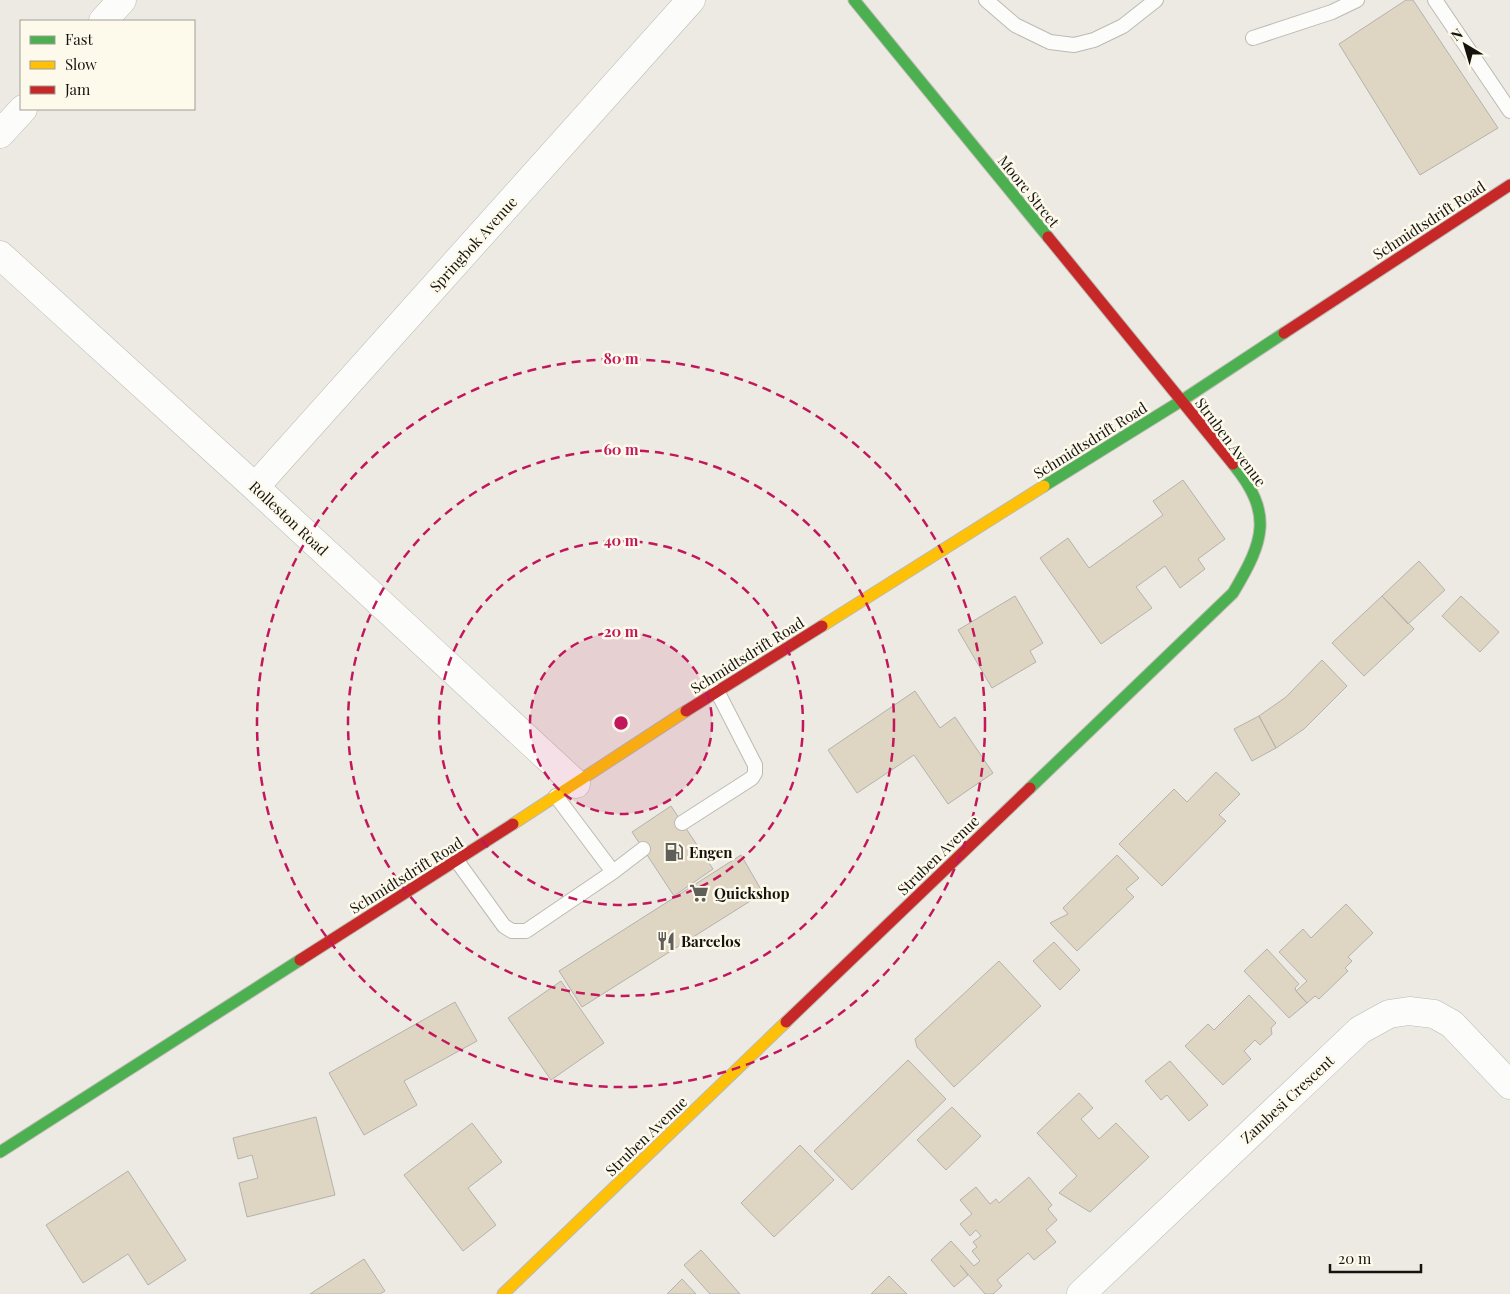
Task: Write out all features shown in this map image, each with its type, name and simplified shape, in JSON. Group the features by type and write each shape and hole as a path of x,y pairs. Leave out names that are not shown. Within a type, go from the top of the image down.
{"main road":[{"name":"Moore Street","path":"854,0 1181,401"},
{"name":"Schmidtsdrift Road","path":"0,1152 195,1026 457,861 717,691 1181,401 1510,185"},
{"name":"Struben Avenue","path":"503,1294 1233,593 1249,566 1261,518 1254,495 1224,453 1181,401"}],"street":[{"path":"104,20 122,0"},
{"name":"Springbok Avenue","path":"255,487 691,0"},
{"path":"0,134 22,110"},
{"name":"Rolleston Road","path":"0,255 255,487 566,790"},
{"name":"Zambesi Crescent","path":"1081,1294 1360,1030 1389,1014 1409,1011 1434,1014 1452,1024 1510,1086"}],"lane":[{"path":"986,0 1015,25 1050,42 1074,44 1094,40 1123,26 1156,0"},
{"path":"1253,38 1332,12 1357,0"},
{"path":"1435,0 1510,111"},
{"path":"682,823 752,778 755,773 755,765 717,691"},
{"path":"566,790 613,872"},
{"path":"457,861 504,926 517,932 526,931 643,850"}],"building":[{"path":"1406,0 1413,0 1498,128 1420,175 1339,44"},
{"path":"1183,480 1225,539 1198,559 1205,569 1180,588 1165,566 1136,587 1152,608 1101,644 1040,558 1068,538 1089,568 1163,515 1153,501"},
{"path":"1419,561 1445,590 1408,624 1382,596"},
{"path":"1015,596 1043,643 1030,651 1036,662 992,688 958,630"},
{"path":"1382,596 1414,629 1364,676 1332,643"},
{"path":"1461,596 1499,632 1480,652 1442,616"},
{"path":"1322,660 1347,686 1304,729 1276,748 1259,716 1286,697"},
{"path":"915,691 940,728 955,717 993,773 948,804 914,755 857,793 828,750"},
{"path":"1259,716 1276,748 1252,761 1234,729"},
{"path":"1216,772 1240,794 1219,815 1226,821 1162,886 1119,844 1174,789 1187,802"},
{"path":"671,806 713,869 674,896 632,832"},
{"path":"741,855 763,893 582,1007 559,971"},
{"path":"1117,855 1139,878 1126,889 1134,897 1077,951 1050,923 1068,914 1063,908"},
{"path":"1346,904 1373,933 1348,957 1352,961 1345,968 1348,971 1319,999 1315,996 1307,1003 1296,991 1307,981 1279,952 1303,929 1311,938"},
{"path":"1054,942 1080,970 1060,990 1033,961"},
{"path":"1267,949 1299,984 1295,988 1296,991 1307,1003 1289,1018 1244,971"},
{"path":"999,961 1041,1006 954,1087 917,1047 915,1039"},
{"path":"561,981 604,1043 551,1080 508,1018"},
{"path":"1249,995 1276,1023 1271,1028 1272,1034 1260,1045 1255,1040 1244,1051 1251,1059 1223,1085 1185,1046 1208,1024 1214,1030"},
{"path":"455,1002 477,1041 404,1081 417,1105 364,1135 329,1073"},
{"path":"908,1060 946,1099 852,1190 814,1151"},
{"path":"1170,1061 1208,1105 1189,1121 1167,1095 1161,1100 1145,1081"},
{"path":"1079,1093 1093,1108 1081,1119 1099,1139 1116,1123 1149,1157 1090,1212 1059,1193 1077,1176 1037,1133"},
{"path":"952,1107 981,1136 946,1170 917,1140"},
{"path":"316,1117 335,1195 247,1217 239,1183 258,1178 252,1155 238,1159 233,1138"},
{"path":"472,1123 502,1162 468,1188 496,1225 463,1251 404,1175"},
{"path":"800,1145 834,1180 774,1237 741,1203"},
{"path":"128,1171 186,1260 148,1285 128,1254 83,1283 46,1225"},
{"path":"1029,1177 1052,1205 1048,1209 1057,1220 1046,1230 1056,1242 1034,1260 1028,1253 997,1280 1002,1286 993,1294 985,1294 960,1265 968,1275 954,1287 931,1260 951,1241 974,1266 980,1261 972,1251 977,1247 973,1242 981,1236 976,1230 970,1236 960,1224 972,1214 960,1200 976,1187 990,1204 996,1199 999,1203"},
{"path":"701,1250 740,1294 710,1294 684,1265"},
{"path":"364,1259 385,1291 380,1294 310,1294"},
{"path":"889,1276 907,1294 871,1294"},
{"path":"682,1279 696,1294 667,1294"}],"traffic: fast":[{"path":"854,0 1048,237"},
{"path":"1044,486 1181,401 1284,333"},
{"path":"1030,788 1233,593 1252,558 1260,528 1255,498 1233,464"},
{"path":"0,1152 300,960"}],"traffic: slow":[{"path":"822,626 1044,486"},
{"path":"513,824 686,711"},
{"path":"503,1294 786,1022"}],"traffic: jam":[{"path":"1284,333 1510,185"},
{"path":"1048,237 1233,464"},
{"path":"686,711 822,626"},
{"path":"786,1022 1030,788"},
{"path":"300,960 513,824"}],"place":[{"name":"Engen","path":"674,852"},
{"name":"Quickshop","path":"699,893"},
{"name":"Barcelos","path":"666,941"}]}
